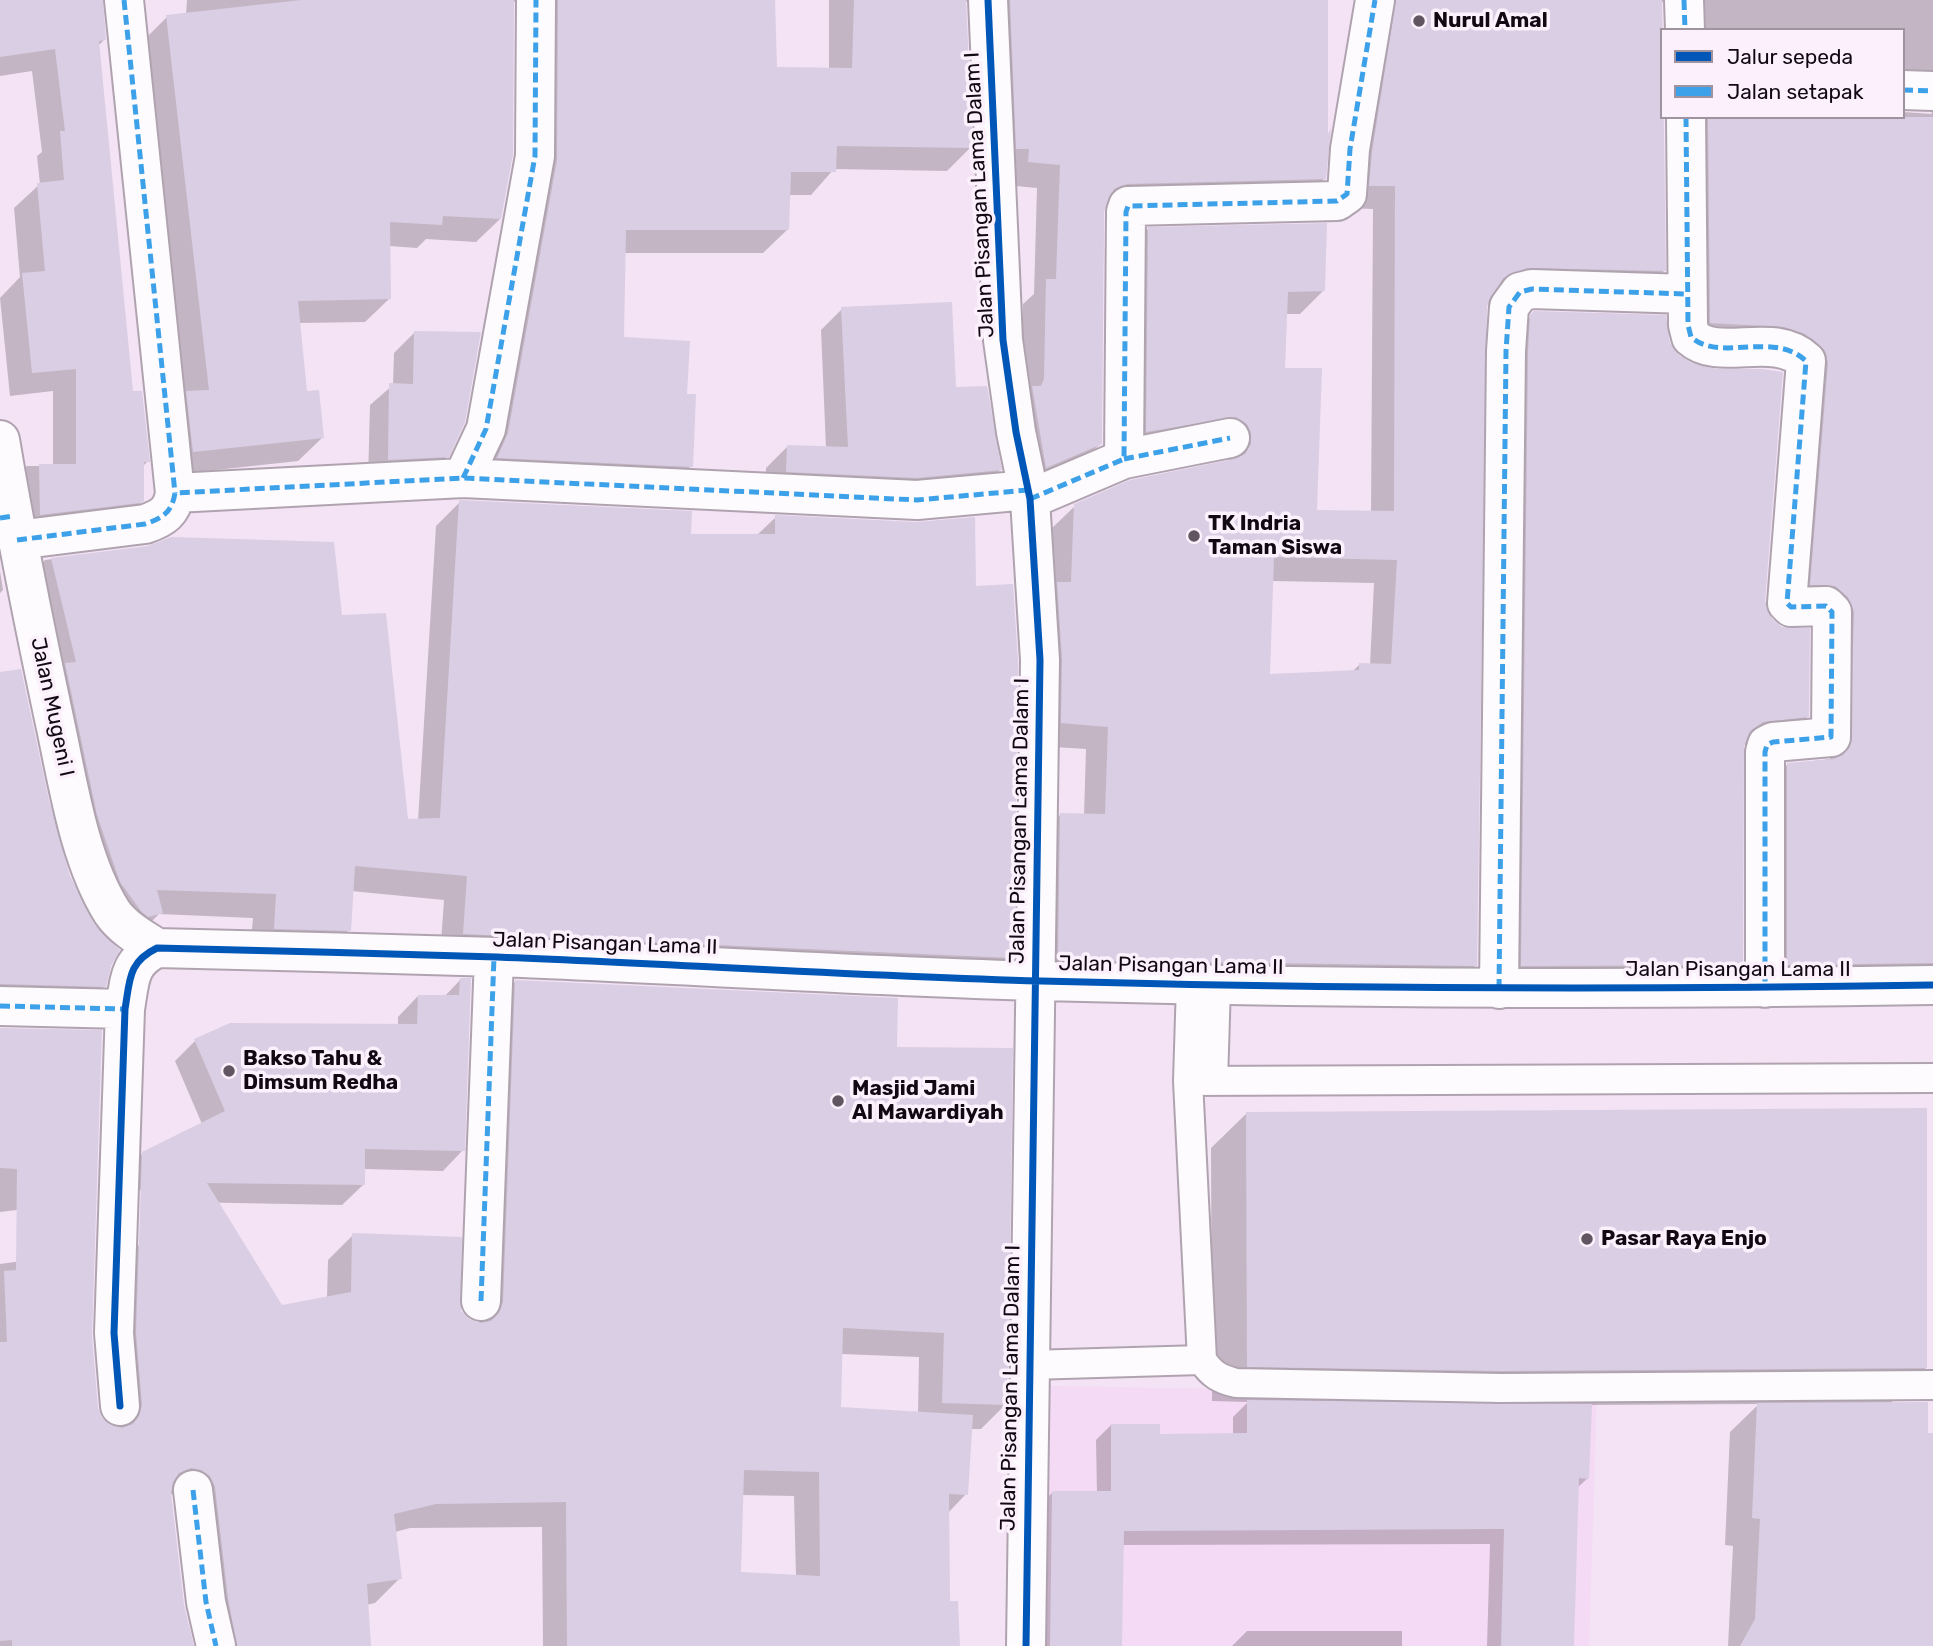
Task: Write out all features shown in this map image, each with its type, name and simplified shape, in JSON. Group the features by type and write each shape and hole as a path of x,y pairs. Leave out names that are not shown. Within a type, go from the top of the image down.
{"street":[{"path":"10,525 145,524 162,518 173,507 175,493 124,0"},
{"path":"463,478 486,429 535,156 536,0"},
{"name":"Jalan Pisangan Lama Dalam I","path":"988,0 1003,340 1029,494 1040,660 1026,1646"},
{"path":"1124,459 1128,206 1337,201 1344,198 1375,0"},
{"path":"1684,0 1685,28"},
{"path":"1905,90 1933,91"},
{"path":"1686,119 1687,294 1691,337 1695,342 1708,346 1780,346 1806,361 1787,603 1791,607 1830,608 1832,733 1828,739 1767,745 1765,988"},
{"path":"1499,989 1505,418 1509,307 1520,292 1532,289 1687,294"},
{"path":"175,493 463,478 917,500 1029,494 1124,459 1230,438"},
{"name":"Jalan Mugeni I","path":"0,440 10,525 71,795 94,874 113,913 132,933 158,948"},
{"path":"120,1406 114,1332 125,1009 132,971 142,955 158,948"},
{"name":"Jalan Pisangan Lama II","path":"158,948 494,957 1034,981 1204,985 1499,989 1933,985"},
{"path":"481,1301 494,957"},
{"path":"0,1006 125,1009"},
{"path":"193,1490 206,1602 216,1646"}],"lane":[{"path":"1204,985 1200,1081 1202,1360 1210,1373 1236,1383 1501,1388 1933,1385"},
{"path":"1200,1081 1933,1078"},
{"path":"1029,1365 1202,1360"}],"shaded area":[{"path":"1050,1386 1597,1395 1589,1646 1038,1646"}],"building":[{"path":"0,0 103,0 106,40 99,41 133,391 142,391 150,462 144,462 144,501 140,503 40,515 39,464 76,464 76,369 32,373 22,273 45,271 37,183 64,180 60,131 65,131 55,49 0,57"},
{"path":"301,0 514,0 513,154 501,219 443,216 442,225 390,222 391,299 298,301 307,391 319,390 324,438 193,452 186,391 209,390 166,15"},
{"path":"558,0 775,0 777,67 852,68 854,0 966,0 973,148 837,146 836,172 791,172 789,230 626,230 624,337 690,341 687,394 696,394 693,467 497,458 508,433 557,160"},
{"path":"1010,0 1328,0 1328,134 1331,128 1326,179 1127,184 1114,189 1104,212 1102,444 1046,468 1032,386 1041,386 1044,379 1046,279 1056,279 1060,165 1028,162 1029,149 1016,149"},
{"path":"1396,0 1662,0 1660,119 1664,119 1666,271 1527,268 1503,278 1487,306 1477,966 1058,960 1060,813 1105,814 1108,727 1061,723 1062,659 1057,582 1071,582 1074,504 1130,480 1234,459 1245,454 1251,444 1251,433 1247,424 1236,417 1146,432 1148,227 1327,223 1325,291 1288,292 1285,368 1322,368 1317,510 1394,511 1395,186 1369,186","holes":["1274,557 1397,560 1391,664 1359,663 1359,670 1270,674"]},
{"path":"1933,117 1933,963 1787,965 1787,763 1834,759 1843,755 1850,747 1854,612 1848,597 1835,586 1810,585 1828,363 1825,351 1805,334 1784,327 1710,323 1708,119"},
{"path":"952,302 956,387 987,386 1002,470 917,478 786,472 787,445 848,447 841,307"},
{"path":"1534,311 1666,315 1670,343 1679,355 1692,363 1716,369 1783,372 1765,602 1771,618 1782,627 1810,628 1809,717 1763,722 1750,731 1744,746 1743,965 1521,966 1528,352 1530,315"},
{"path":"414,331 481,332 465,422 449,457 388,460 389,383 413,384"},
{"path":"459,500 692,511 691,534 775,534 775,515 916,522 975,517 976,586 1013,584 1018,661 1014,958 463,934 467,876 355,866 351,931 274,929 276,894 157,890 163,913 148,917 120,882 97,815 65,663 76,662 51,558 148,546 171,537 334,542 342,615 386,613 408,819 440,818"},
{"path":"21,669 49,800 70,876 95,925 120,950 111,966 106,987 0,984 0,672"},
{"path":"460,978 471,978 465,1151 365,1149 365,1185 207,1183 282,1305 351,1292 352,1233 462,1237 461,1311 469,1319 480,1323 491,1321 499,1313 503,1302 515,980 898,998 897,1047 1013,1048 1008,1405 942,1403 944,1333 843,1328 841,1407 973,1415 968,1495 949,1494 950,1601 958,1601 960,1646 567,1646 566,1502 436,1504 394,1514 402,1579 367,1584 371,1646 237,1646 228,1598 215,1487 210,1476 191,1468 179,1473 173,1482 171,1493 184,1605 194,1646 12,1646 12,1640 0,1641 0,1342 7,1342 4,1271 16,1270 17,1169 0,1168 0,1028 102,1030 92,1335 98,1408 102,1418 110,1425 122,1428 133,1424 142,1405 136,1332 142,1152 225,1111 194,1039 230,1023 417,1024 418,995 459,995","holes":["744,1470 819,1472 820,1576 741,1572"]},
{"name":"Pasar Raya Enjo","path":"1927,1108 1927,1368 1501,1371 1247,1367 1246,1112"},
{"path":"1247,1400 1592,1404 1589,1479 1579,1478 1574,1646 1501,1646 1504,1529 1124,1531 1122,1646 1050,1646 1052,1491 1111,1491 1111,1424 1160,1424 1160,1434 1247,1433"},
{"path":"1928,1402 1928,1433 1933,1433 1933,1646 1740,1646 1755,1619 1760,1519 1752,1518 1757,1403"}],"marked path":[{"path":"124,0 175,493"},
{"path":"463,478 486,429 535,156 536,0"},
{"path":"1030,499 1124,459 1128,206 1337,201 1347,194 1350,149 1375,0"},
{"path":"1684,0 1685,28"},
{"path":"1905,90 1933,91"},
{"path":"1686,119 1688,325 1691,337 1703,344 1717,347 1778,348 1793,352 1806,361 1787,603 1791,607 1826,606 1832,612 1831,737 1773,742 1767,745 1765,752 1765,988"},
{"path":"1499,989 1506,351 1509,307 1520,292 1532,289 1687,294"},
{"path":"1124,459 1230,438"},
{"path":"17,540 145,524 166,513 172,505 175,493 463,478 917,500 1028,490"},
{"path":"0,518 13,516"},
{"path":"481,1301 494,957"},
{"path":"0,1006 125,1009"},
{"path":"193,1490 206,1602 216,1646"}],"cycle path":[{"path":"988,0 1003,340 1016,432 1030,499 1040,660 1026,1646"},
{"path":"120,1406 114,1333 125,1009 135,966 140,959 157,948 497,957 905,976 1152,984 1487,988 1933,985"}],"place":[{"name":"Nurul Amal","path":"1419,21"},
{"name":"TK Indria Taman Siswa","path":"1194,536"},
{"name":"Bakso Tahu & Dimsum Redha","path":"229,1071"},
{"name":"Masjid Jami Al Mawardiyah","path":"838,1101"},
{"name":"Pasar Raya Enjo","path":"1587,1239"}]}
